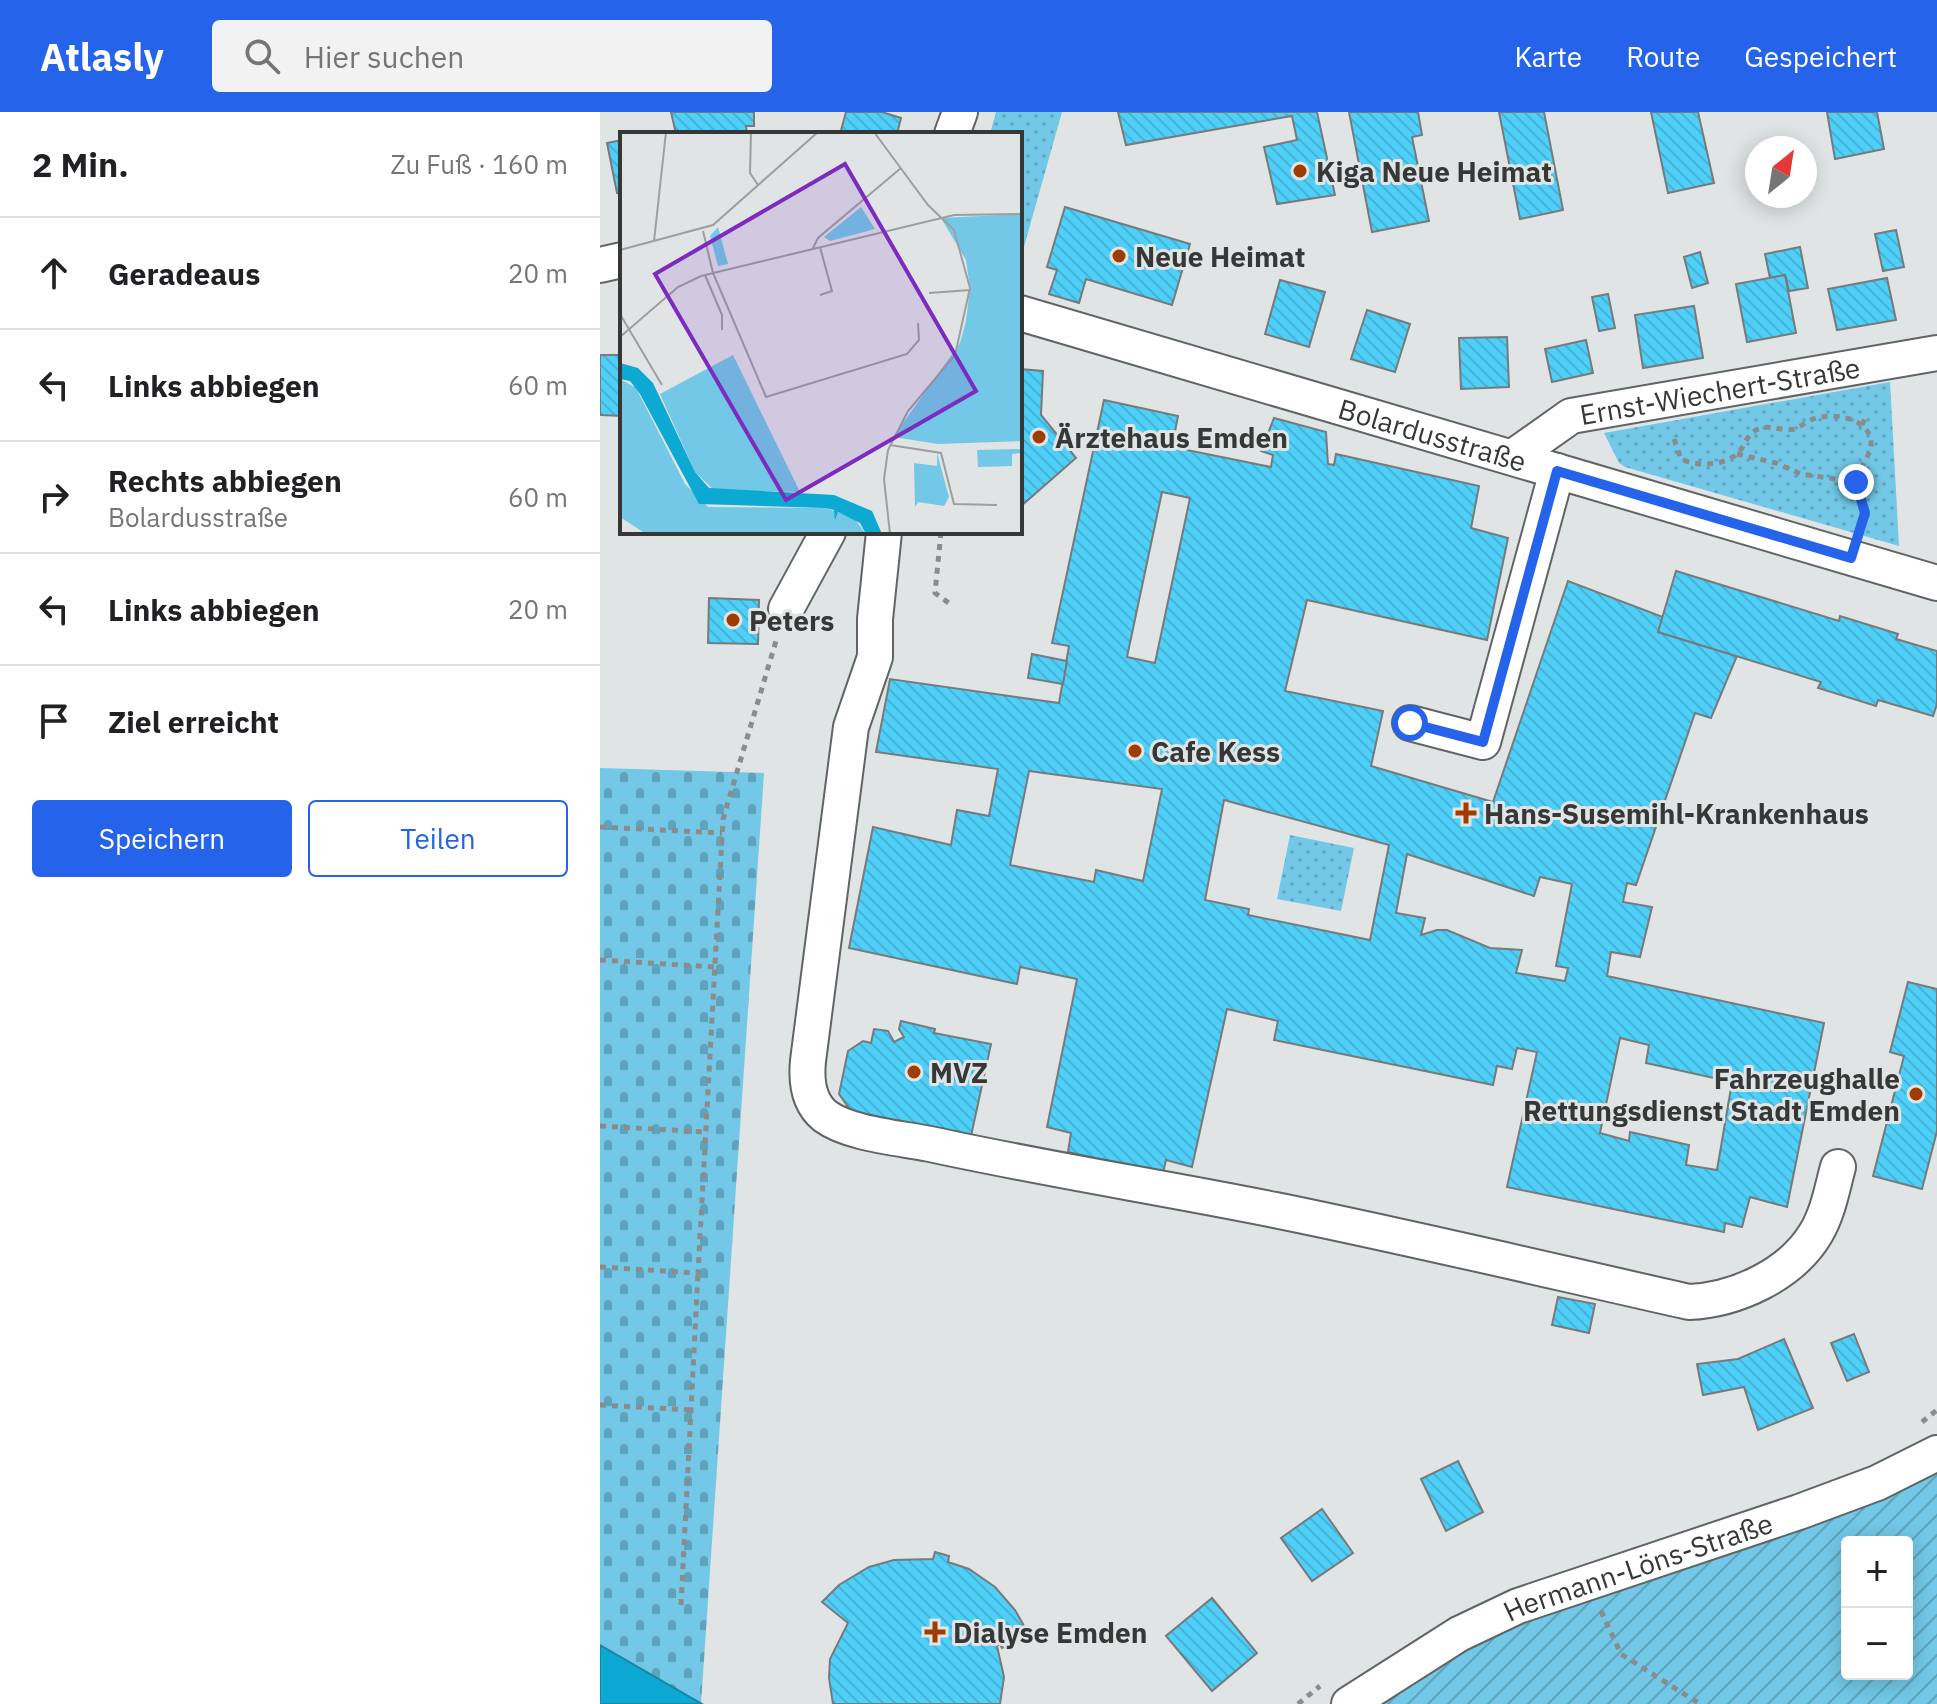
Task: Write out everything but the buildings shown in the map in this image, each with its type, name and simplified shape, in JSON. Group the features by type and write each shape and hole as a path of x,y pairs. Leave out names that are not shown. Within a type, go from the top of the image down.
{"street":[{"path":"953,132 960,112"},
{"path":"600,265 620,260"},
{"name":"Bolardusstraße","path":"1022,314 1937,583"},
{"name":"Ernst-Wiechert-Straße","path":"1513,457 1571,416 1937,353"},
{"path":"1410,723 1483,742 1557,471"},
{"path":"786,609 827,534"},
{"path":"884,534 875,619 875,657 851,727 808,1061 806,1081 812,1099 825,1115 845,1126 881,1134 1021,1164 1275,1210 1689,1302 1739,1292 1791,1262 1817,1231 1838,1167"},
{"name":"Hermann-Löns-Straße","path":"1349,1704 1459,1634 1518,1606 1799,1512 1877,1483 1937,1453"}],"path":[{"path":"1862,425 1867,414"},
{"path":"1674,439 1681,459 1697,465 1721,461 1737,454 1749,436 1763,427 1793,430 1814,418 1828,416 1858,421 1871,438 1871,447 1856,482 1865,513 1851,558"},
{"path":"1737,454 1776,463 1801,474 1856,482"},
{"path":"941,534 935,593 950,604"},
{"path":"681,1605 723,819 786,609"},
{"path":"600,827 722,833"},
{"path":"600,960 715,967"},
{"path":"600,1126 706,1132"},
{"path":"600,1267 698,1273"},
{"path":"600,1405 691,1410"},
{"path":"1587,1581 1621,1654 1700,1704"}],"green space":[{"path":"996,112 1062,112 1022,254 1022,132 991,132"},
{"path":"1890,382 1899,546 1625,467 1619,463 1604,433"},
{"path":"600,768 764,773 701,1704 600,1645"},
{"path":"1290,835 1354,848 1341,911 1277,899"},
{"path":"1937,1453 1937,1704 1369,1704 1421,1656"}],"shaded area":[{"path":"600,1645 702,1704 600,1704"}],"place":[{"name":"Kiga Neue Heimat","path":"1300,171"},
{"name":"Neue Heimat","path":"1119,256"},
{"name":"Ärztehaus Emden","path":"1039,437"},
{"name":"Peters","path":"733,620"},
{"name":"Cafe Kess","path":"1135,751"},
{"name":"Hans-Susemihl-Krankenhaus","path":"1466,813"},
{"name":"MVZ","path":"914,1072"},
{"name":"Fahrzeughalle Rettungsdienst Stadt Emden","path":"1916,1094"},
{"name":"Dialyse Emden","path":"935,1632"}],"route":[{"path":"1410,723 1483,742 1557,471 1851,558 1865,513 1856,482"}]}
